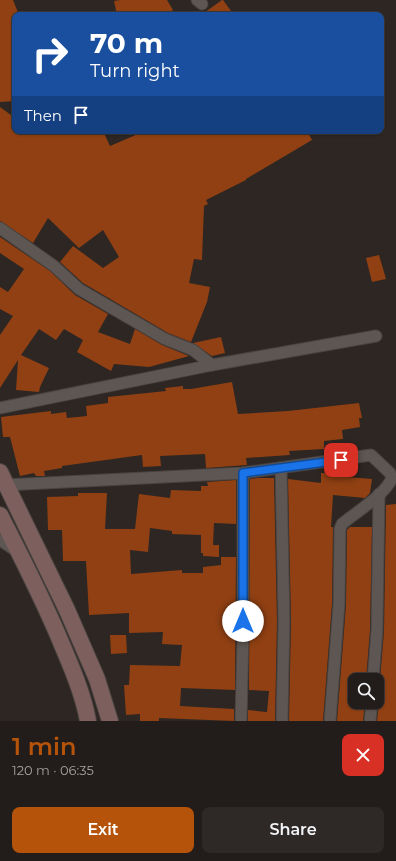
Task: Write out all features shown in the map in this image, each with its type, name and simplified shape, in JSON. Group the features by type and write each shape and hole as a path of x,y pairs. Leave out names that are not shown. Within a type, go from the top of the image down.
{"street":[{"path":"0,228 54,266 79,289 165,339 193,350 212,365"},
{"path":"0,408 212,365 376,336"},
{"path":"110,721 97,679 70,617 2,478 243,473 372,455 390,473 392,478 389,484 379,494 342,524 340,529 339,604 330,721"},
{"path":"281,468 284,621 282,721"},
{"path":"241,721 243,634 243,473"},
{"path":"374,673 377,630 379,494"},
{"path":"0,515 39,592 69,662 85,706 88,721"},
{"path":"0,540 19,553"},
{"path":"370,721 371,709"}],"building":[{"path":"0,0 13,0 18,12 12,12 12,101 0,102"},
{"path":"167,0 173,10 170,12 116,12 114,1"},
{"path":"222,0 232,12 205,12"},
{"path":"0,107 12,116 12,134 104,134 110,146 138,134 309,134 312,140 246,180 206,200 208,204 204,206 202,260 194,259 189,283 210,287 207,302 191,342 168,333 83,283 60,262 73,246 103,268 119,257 103,230 79,248 48,218 33,243 0,221"},
{"path":"0,237 50,271 75,295 108,314 98,332 130,344 135,329 162,345 189,356 149,367 114,364 111,371 77,352 83,340 64,329 56,340 39,329 21,355 49,368 39,392 16,390 18,360 0,388 0,335 13,316 0,309 0,287 8,292 24,269 0,253"},
{"path":"379,255 386,279 372,282 366,258"},
{"path":"221,337 225,353 212,356 193,343"},
{"path":"232,382 238,414 288,411 359,403 362,418 359,418 360,427 342,430 343,439 324,441 324,449 289,451 290,455 246,458 247,465 206,468 205,454 160,456 161,466 143,467 142,455 62,466 62,468 44,471 45,476 36,476 34,473 20,476 10,437 3,437 1,417 51,411 51,414 66,412 67,418 87,416 86,406 108,403 108,397 166,391 165,388 183,386 183,389 191,389"},
{"path":"321,473 334,473 334,476 372,479 370,493 365,498 333,495 331,527 333,527 332,604 323,721 289,721 291,621 288,479 321,483"},
{"path":"274,478 277,621 275,721 248,721 248,710 267,712 269,691 249,690 250,479"},
{"path":"236,480 236,524 214,523 213,545 219,545 219,557 203,556 203,553 201,553 201,535 172,534 172,531 150,528 148,552 130,550 131,574 182,570 182,573 203,573 203,567 221,565 221,557 236,557 235,690 181,688 180,706 234,709 234,721 159,718 159,721 140,721 140,714 126,715 124,685 129,685 130,665 180,666 182,645 162,644 163,632 129,633 129,613 89,615 86,561 63,561 62,530 48,530 47,497 78,496 78,493 107,493 105,529 135,529 139,494 170,498 171,490 201,491 201,486 208,486 207,482"},
{"path":"396,504 396,721 377,721 378,709 384,709 384,673 381,673 384,630 386,505"},
{"path":"350,527 372,527 370,630 367,673 348,673 348,709 364,709 363,721 337,721 346,605 347,530"},
{"path":"110,635 126,635 127,653 111,654"}],"route":[{"path":"243,621 243,473 341,460"}]}
